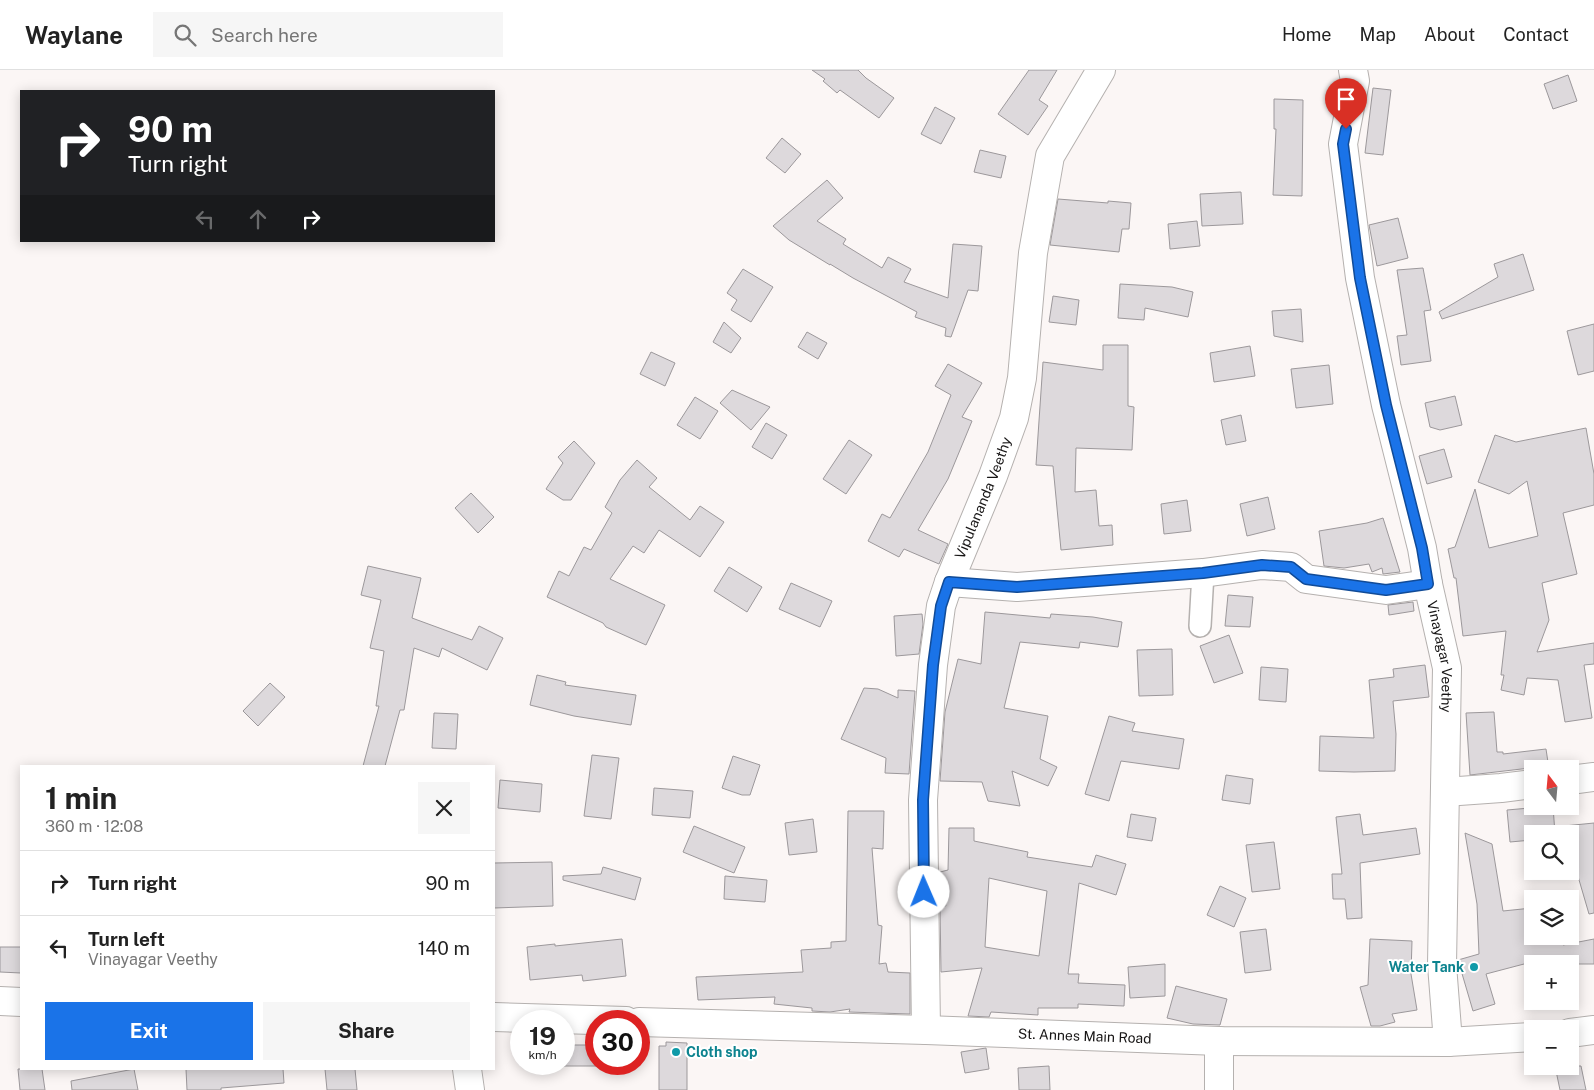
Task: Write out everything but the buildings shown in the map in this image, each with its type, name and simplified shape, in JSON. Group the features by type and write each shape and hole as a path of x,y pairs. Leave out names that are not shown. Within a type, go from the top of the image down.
{"street":[{"name":"Vipulananda Veethy","path":"926,1030 923,800 933,665 941,606 1014,418 1022,378 1033,253 1050,156 1101,70"},
{"name":"Vinayagar Veethy","path":"1353,70 1355,81 1343,144 1360,278 1386,405 1422,548 1447,668 1442,965 1448,1042"},
{"path":"949,582 1017,587 1203,573 1262,565 1291,567 1306,579 1386,590 1428,584"},
{"path":"1200,626 1203,573"},
{"path":"1579,779 1594,777"},
{"path":"1445,792 1524,785"},
{"path":"0,1001 20,1002"},
{"path":"495,1017 585,1020"},
{"name":"St. Annes Main Road","path":"650,1022 1219,1041 1448,1042 1524,1037"},
{"path":"1579,1032 1594,1030"},
{"path":"1219,1041 1219,1090"},
{"path":"467,1070 470,1090"}],"place":[{"name":"Water Tank","path":"1474,967"},
{"name":"Cloth shop","path":"676,1052"}],"route":[{"path":"924,892 923,800 933,665 941,606 949,582 1017,587 1203,573 1262,565 1291,567 1306,579 1386,590 1428,584 1422,548 1386,405 1360,278 1343,144 1346,129"}]}
